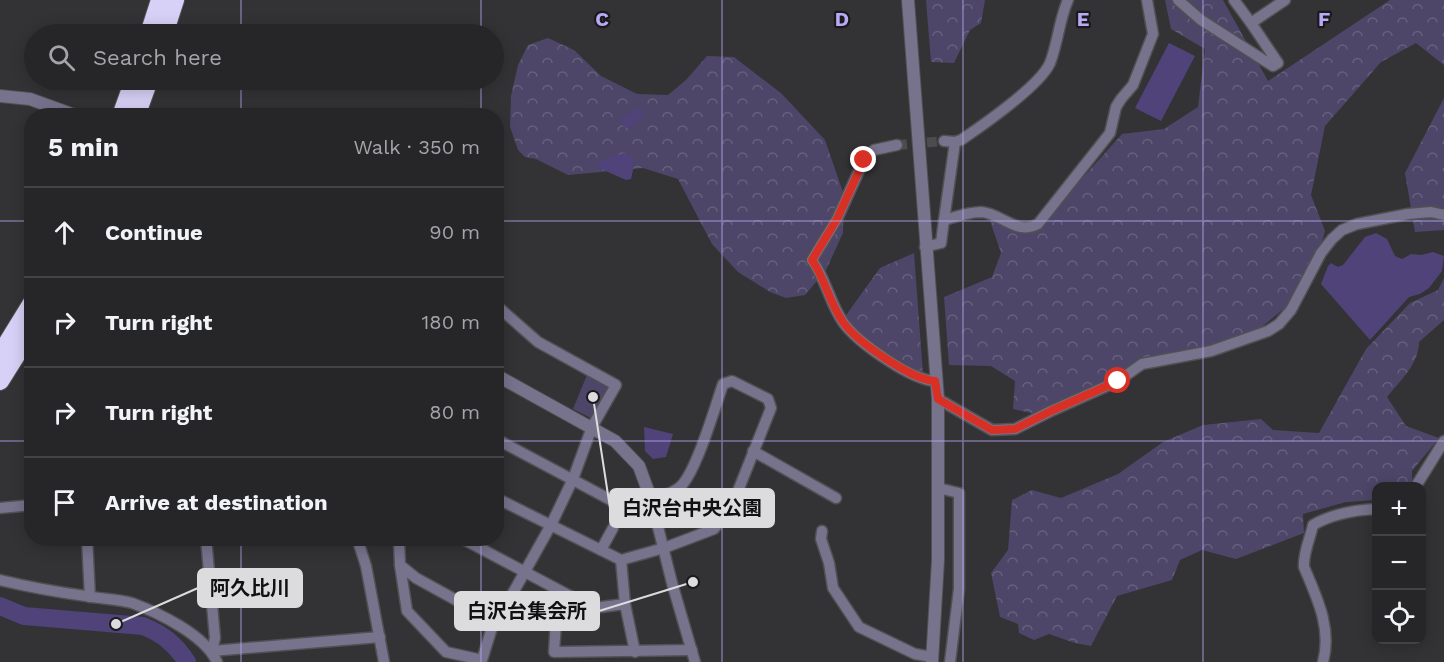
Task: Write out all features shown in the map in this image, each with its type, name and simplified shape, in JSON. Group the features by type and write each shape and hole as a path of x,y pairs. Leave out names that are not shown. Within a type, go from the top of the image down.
{"highway":[{"path":"152,24 160,0"},
{"path":"167,24 175,0"},
{"path":"124,108 130,90"},
{"path":"139,108 145,90"},
{"path":"0,355 24,316"},
{"path":"0,381 24,343"}],"street":[{"path":"822,531 821,540 829,563 831,584 854,622 859,627 915,654 932,659 938,560 938,399 908,0"},
{"path":"925,247 941,243 950,141 994,117 1045,72 1051,62 1062,13 1068,0"},
{"path":"944,220 982,212 1019,227 1028,228 1038,225 1110,133 1116,107 1133,85 1153,33 1147,0"},
{"path":"1178,0 1201,20 1273,66 1278,63 1234,0"},
{"path":"1251,23 1284,0"},
{"path":"0,96 30,99 55,108"},
{"path":"897,145 879,147 869,154 837,219 812,260 842,321 855,335 869,348 912,374 927,381 935,381"},
{"path":"938,399 992,430 1015,429 1118,381 1142,364 1210,351 1268,331 1279,324 1291,310 1321,253 1342,230 1357,224 1408,214 1431,212 1444,215"},
{"path":"399,546 406,611 446,652 482,660 494,621 500,616 551,525 573,479 592,426 616,385 538,342 504,312"},
{"path":"504,379 592,426 615,441 639,466 651,499 695,662"},
{"path":"504,443 622,506 651,499 678,488 688,477 723,384 732,381 768,399 771,408 732,506 723,520 714,529 664,548 621,560 504,502"},
{"path":"1418,482 1444,441"},
{"path":"753,451 836,498"},
{"path":"938,488 959,493 960,589 950,662"},
{"path":"0,508 24,506"},
{"path":"1323,662 1326,640 1324,619 1303,559 1313,525 1323,519 1372,510"},
{"path":"601,550 613,528"},
{"path":"87,546 90,597"},
{"path":"208,546 215,638 212,651"},
{"path":"360,546 366,566 384,662"},
{"path":"476,546 593,608 625,604"},
{"path":"621,560 625,604 635,652"},
{"path":"400,565 416,578 494,621"},
{"path":"0,580 130,603 186,631 212,651 217,662"},
{"path":"570,596 556,622 554,652 692,650"},
{"path":"212,651 380,637"}],"green space":[{"path":"926,0 985,0 981,23 970,30 954,63 931,62"},
{"path":"1165,0 1223,0 1268,81 1390,0 1444,0 1444,65 1416,43 1381,62 1325,126 1311,195 1325,231 1319,253 1286,307 1259,329 1211,347 1153,356 1036,414 1013,409 1015,381 991,366 949,365 944,297 992,277 1001,253 989,218 1035,231 1122,134 1164,129 1198,107 1205,49 1171,29"},
{"path":"548,38 574,50 601,76 637,94 668,95 686,80 707,56 734,57 782,94 825,140 844,195 843,233 826,270 805,295 786,298 770,292 738,272 712,244 678,179 643,168 568,175 536,159 525,157 518,150 510,127 511,96 518,65 528,45"},
{"path":"1444,98 1444,230 1415,232 1405,173"},
{"path":"914,253 923,374 860,337 844,318 880,268"},
{"path":"1444,278 1444,320 1419,342 1412,365 1387,397 1406,426 1439,438 1412,471 1412,482 1372,482 1372,500 1346,502 1303,514 1304,533 1236,559 1202,550 1180,560 1172,580 1117,596 1091,646 1049,634 1034,640 1019,633 1018,624 1000,617 991,573 1008,550 1012,500 1032,490 1061,498 1118,474 1163,442 1203,425 1261,419 1273,430 1319,433 1366,349 1410,303 1438,290"},
{"path":"589,370 616,385 593,419 573,409"}],"shaded area":[{"path":"1169,43 1195,56 1161,121 1135,108"},
{"path":"636,108 643,110 644,116 630,127 624,128 620,120"},
{"path":"624,153 633,157 631,179 626,180 599,168 597,164 607,158"},
{"path":"1376,233 1387,239 1395,256 1402,259 1411,254 1421,255 1433,252 1444,256 1442,271 1429,288 1409,297 1370,340 1321,284 1331,263 1338,267 1343,265 1365,237"},
{"path":"644,427 673,434 666,457 653,459 645,451"}],"waterway":[{"path":"0,606 24,616 143,626 168,640 187,662"}],"tunnel":[{"path":"897,145 944,141"}],"place":[{"name":"白沢台中央公園","path":"593,397"},
{"name":"白沢台集会所","path":"693,582"},
{"name":"阿久比川","path":"116,624"}],"route":[{"path":"864,160 837,219 812,260 842,321 863,343 919,378 935,381 938,399 992,430 1015,429 1118,381"}]}
